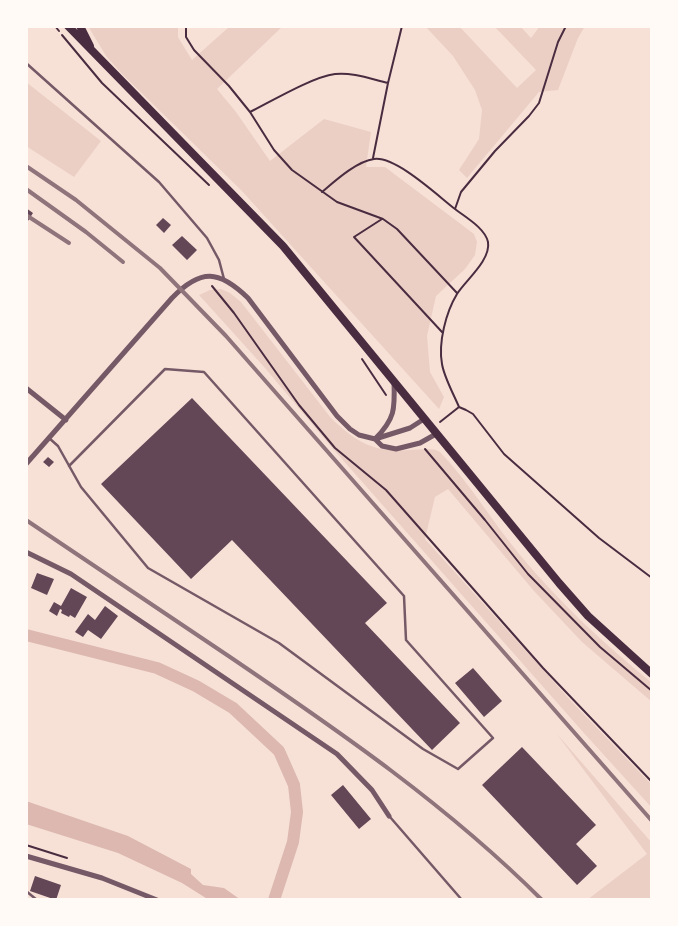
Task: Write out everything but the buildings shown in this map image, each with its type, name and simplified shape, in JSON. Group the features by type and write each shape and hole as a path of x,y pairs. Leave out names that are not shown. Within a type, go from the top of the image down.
{"main road":[{"path":"68,26 283,246 559,583 588,616 652,674"},
{"path":"80,26 93,53"}],"street":[{"path":"26,464 172,298 189,282 204,276 224,279 234,285 248,298 337,416 350,429 359,435 375,439 382,446 396,448 420,443 434,431"},
{"path":"375,439 387,427 395,407 394,382"},
{"path":"26,388 66,420"},
{"path":"375,439 410,428 424,420"},
{"path":"26,552 71,574 337,754 372,790 389,816"},
{"path":"26,856 102,878 157,900"}],"lane":[{"path":"26,63 158,182 207,238 219,260 224,279"},
{"path":"49,438 58,446 69,466 81,487 148,568 279,643 424,749 458,769 493,738 406,640 404,596 204,372 165,369 69,466"},
{"path":"389,816 462,900"},
{"path":"26,891 37,900"},
{"path":"454,900 459,896"}],"path":[{"path":"55,26 102,83 213,190"},
{"path":"186,26 186,37 194,50 229,86 250,112 274,150 292,170 337,202 383,219 397,229 457,293"},
{"path":"373,159 388,83 402,26"},
{"path":"455,209 461,192 494,151 529,116 539,103 558,42 566,26"},
{"path":"250,112 320,77 350,74 388,83"},
{"path":"322,192 348,172 373,159 384,159 399,166 482,230 488,241 487,252 457,293 448,312 442,332 442,364 459,407 473,414 504,454 599,538 652,578"},
{"path":"383,219 354,237 442,332"},
{"path":"204,276 234,313 299,405 335,448 386,490 543,668 652,782"},
{"path":"358,354 388,398"},
{"path":"434,431 459,407"},
{"path":"423,447 528,574 563,612 652,692"}],"shaded area":[{"path":"88,26 178,26 178,37 192,60 230,26 283,26 217,89 236,112 270,161 324,119 371,132 366,167 385,167 474,234 477,242 475,255 465,269 436,296 427,336 430,372 444,397 439,409 241,190 122,74 106,56"},
{"path":"425,26 459,26 517,88 536,70 494,26 520,26 531,38 540,26 585,26 578,38 558,90 539,92 467,178 459,170 479,139 482,110 475,90 453,56"},
{"path":"26,82 101,141 74,177 26,146"},
{"path":"221,289 230,293 241,302 331,418 349,434 366,444 386,450 429,449 440,452 461,476 510,543 535,573 600,638 652,683 652,702 582,642 534,591 448,489 435,497 425,539 573,703 652,785 652,808 199,295 210,290"},
{"path":"556,733 652,843 652,900 587,900 647,854"},
{"path":"26,801 128,836 191,869 191,874 203,885 224,888 241,900 209,900 182,883 118,853 26,824"}],"waterway":[{"path":"26,635 157,668 196,686 233,708 279,751 294,785 297,812 293,842 274,900"}],"railway":[{"path":"26,166 76,200 160,268 226,336 652,821"},
{"path":"26,189 86,232 123,262"},
{"path":"26,215 69,243"},
{"path":"26,520 312,713 392,771 469,833 542,900"}]}
